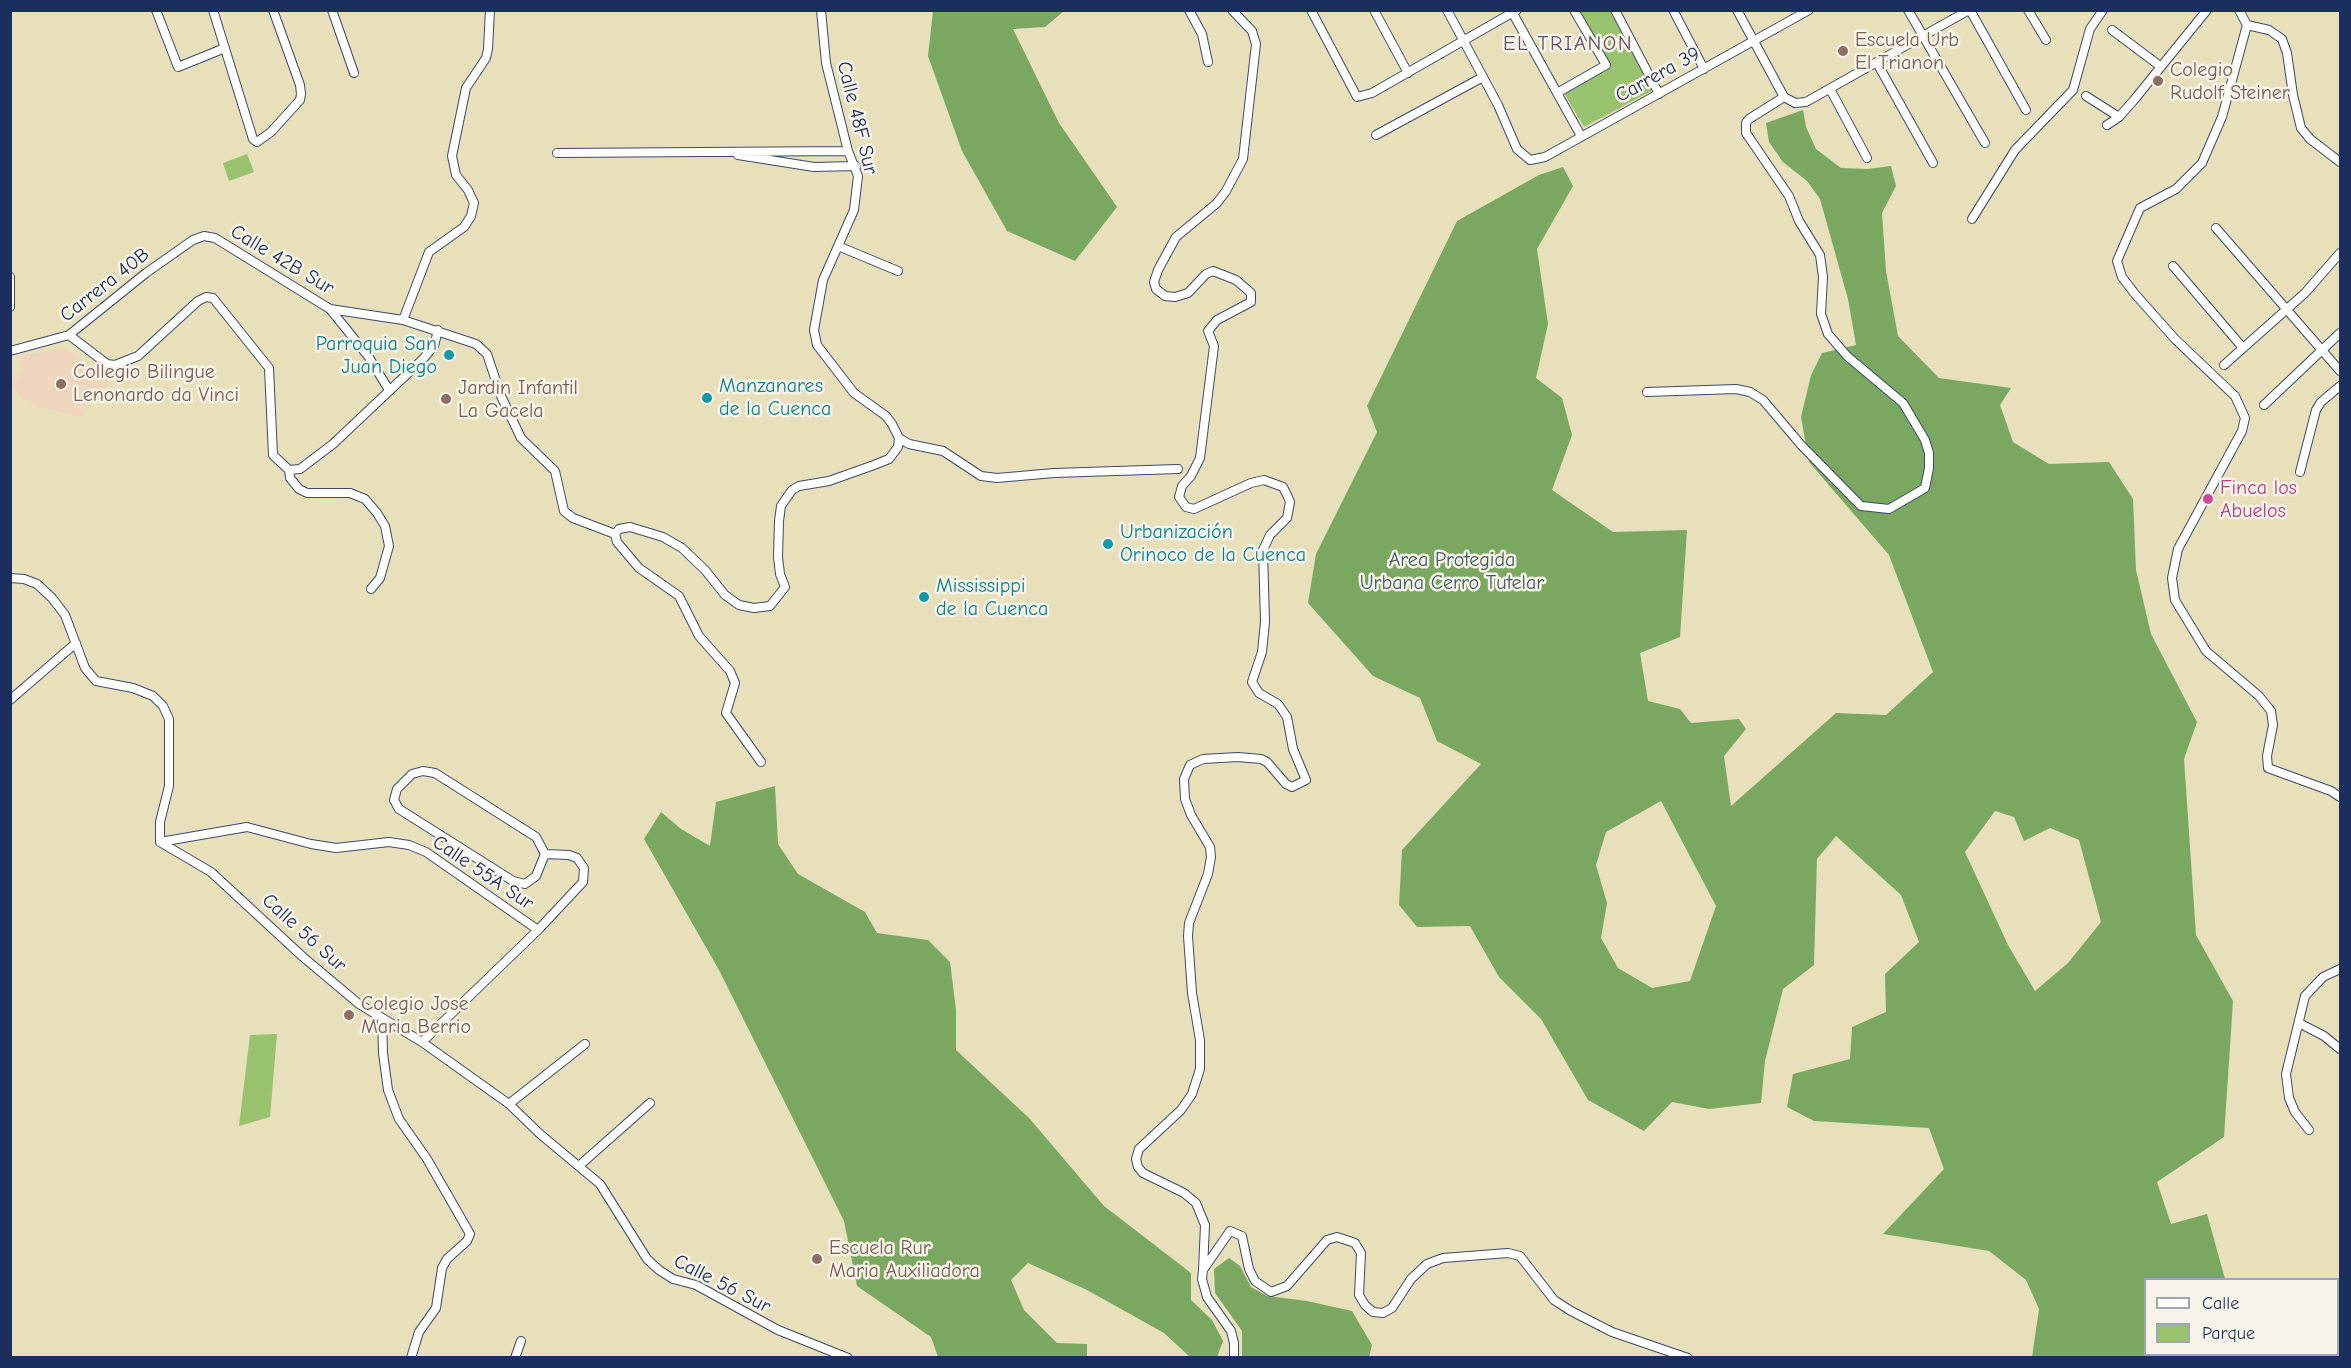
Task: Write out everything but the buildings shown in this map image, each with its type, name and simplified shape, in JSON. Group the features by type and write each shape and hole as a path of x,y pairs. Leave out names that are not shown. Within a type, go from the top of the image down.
{"street":[{"path":"156,10 178,67 225,48"},
{"path":"213,10 253,139 257,142 262,141 300,100 301,94 300,85 273,10"},
{"path":"332,10 354,74"},
{"path":"403,320 429,252 435,245 464,227 471,216 474,203 468,190 456,175 452,156 466,88 486,58 490,10"},
{"name":"Calle 48F Sur","path":"821,10 823,48 848,151 856,166 858,176 854,210 824,280 815,317 817,345 854,393 886,416 899,438"},
{"path":"1189,10 1202,34 1208,62"},
{"path":"1232,10 1252,31 1256,44 1243,159 1226,191 1176,237 1154,282 1156,288 1165,296 1175,297 1188,293 1206,274 1213,271 1236,280 1251,293 1251,302 1217,320 1208,331 1214,346 1200,458 1191,476 1182,486 1179,497 1185,507 1194,509 1251,483 1264,480 1283,487 1288,497 1287,518 1270,535 1263,550 1265,622 1262,651 1252,682 1259,693 1278,704 1287,717 1293,749 1306,780 1296,786 1286,784 1273,767 1261,759 1203,759 1190,765 1184,779 1185,799 1191,815 1210,847 1210,863 1189,923 1188,936 1192,993 1200,1040 1200,1069 1192,1094 1181,1110 1139,1149 1136,1159 1143,1173 1184,1193 1196,1203 1205,1225 1202,1287 1231,1331 1234,1358"},
{"path":"1311,10 1358,98 1372,93 1464,43 1514,11 1581,135"},
{"path":"1374,10 1408,73"},
{"path":"1376,135 1483,77 1447,10"},
{"path":"1557,93 1606,65 1574,10"},
{"path":"1615,10 1659,94"},
{"path":"1672,10 1704,69"},
{"path":"1737,10 1784,96 1795,103 1801,103 1830,89 1970,10 2026,110"},
{"path":"1908,10 1984,143"},
{"path":"2028,10 2046,40"},
{"path":"1972,219 2015,150 2073,90 2090,29 2103,10"},
{"path":"2107,125 2119,117 2207,10"},
{"path":"2239,10 2247,25 2222,117 2202,163 2176,189 2140,208 2117,261 2122,277 2135,294 2175,339 2235,396 2246,418 2242,431 2178,549 2172,578 2175,600 2206,651 2259,696 2271,711 2273,725 2267,756 2268,768 2331,791 2340,797"},
{"name":"Carrera 39","path":"1483,77 1521,155 1530,160 1539,159 1806,11"},
{"path":"2247,25 2269,30 2282,39 2288,53 2293,95 2301,128 2310,139 2340,162"},
{"path":"2112,30 2160,66"},
{"path":"1876,63 1933,163"},
{"path":"1830,89 1867,158"},
{"path":"1647,393 1736,389 1750,392 1763,400 1802,446 1862,506 1878,510 1889,509 1925,489 1928,481 1929,453 1914,418 1903,403 1847,356 1823,326 1823,277 1820,255 1799,221 1789,196 1748,137 1745,126 1761,110 1784,96"},
{"path":"2086,96 2119,117"},
{"path":"718,151 814,167 856,166"},
{"path":"557,153 848,151"},
{"path":"2217,228 2285,310 2340,371"},
{"name":"Carrera 40B","path":"10,351 69,335 146,273 193,240 204,236 214,238"},
{"name":"Calle 42B Sur","path":"214,238 330,309 403,320 476,344 487,354 501,396 521,438 555,471 564,511 573,518 615,534"},
{"path":"838,246 898,271"},
{"path":"2224,365 2305,293 2340,254"},
{"path":"2173,266 2243,348"},
{"path":"10,277 10,307"},
{"path":"69,335 107,364 115,365 138,356 181,315 206,297 213,298 269,368 273,455 289,470 300,469 333,444 434,346 438,330"},
{"path":"330,309 362,348 389,390"},
{"path":"2264,405 2340,333"},
{"path":"2300,472 2316,410 2321,402 2340,386"},
{"path":"761,762 726,713 735,682 730,671 699,636 679,596 639,568 617,542 615,534 619,529 630,527 663,537 682,548 705,570 725,596 739,605 754,608 770,606 785,587 780,574 778,531 781,506 792,490 800,486 829,481 889,459 898,447 899,438 909,444 943,451 981,476 997,478 1054,473 1178,469"},
{"path":"289,470 290,478 298,489 307,493 350,493 365,499 377,513 385,526 389,546 380,578 371,589"},
{"path":"10,578 24,579 37,584 52,598 65,615 85,668 96,681 133,688 153,696 164,706 169,719 169,786 160,822 160,842"},
{"path":"10,700 75,643"},
{"path":"423,771 435,773 536,837 545,854 536,876 529,882 517,883 399,809 394,800 395,792 412,774 423,771"},
{"name":"Calle 55A Sur","path":"160,842 247,827 311,844 336,848 389,842 409,845 426,852 538,930"},
{"name":"Calle 56 Sur","path":"160,842 211,872 303,957 359,1004 422,1042 509,1104 540,1134 600,1184 647,1259 665,1274 696,1285 752,1318 800,1340 848,1358"},
{"path":"422,1042 538,930 583,882 584,872 580,861 573,855 545,854"},
{"path":"2309,1130 2295,1112 2286,1086 2305,996 2311,987 2323,977 2340,969"},
{"path":"382,1018 383,1053 388,1090 399,1119 427,1159 470,1234 467,1241 447,1259 442,1268 436,1308 419,1332 411,1358"},
{"path":"2299,1023 2324,1036 2340,1049"},
{"path":"509,1104 585,1044"},
{"path":"580,1165 650,1103"},
{"path":"1203,1270 1224,1236 1230,1231 1237,1232 1242,1236 1249,1269 1255,1281 1271,1292 1287,1286 1327,1240 1337,1237 1346,1239 1355,1244 1361,1253 1359,1295 1373,1312 1383,1313 1392,1308 1411,1279 1427,1264 1443,1258 1508,1253 1520,1256 1554,1299 1571,1311 1612,1332 1689,1357"},
{"path":"515,1358 521,1341"}],"shaded area":[{"name":"Collegio Bilingue Lenonardo da Vinci","path":"66,348 109,381 82,417 37,406 21,397 13,387 21,372 21,356"}],"green space":[{"path":"933,11 1064,11 1045,27 1013,29 1059,123 1117,207 1075,261 1007,231 962,151 928,56"},
{"path":"1580,11 1610,11 1653,90 1584,127 1564,93 1609,66"},
{"name":"Area Protegida Urbana Cerro Tutelar","path":"1803,110 1806,127 1816,149 1841,168 1868,169 1891,166 1896,186 1882,213 1886,271 1898,336 1939,378 2011,388 2000,405 2013,442 2049,464 2109,462 2133,499 2136,570 2151,634 2197,722 2184,759 2196,935 2233,1001 2224,1137 2157,1182 2171,1224 2207,1214 2225,1278 2144,1278 2144,1356 2248,1357 2032,1357 2039,1309 2026,1280 1989,1251 1883,1234 1944,1169 1929,1128 1814,1121 1787,1107 1793,1074 1850,1059 1852,1027 1886,1012 1885,974 1919,942 1901,895 1836,836 1817,859 1814,965 1783,989 1765,1061 1761,1103 1709,1109 1672,1102 1644,1131 1588,1100 1541,1019 1499,977 1470,926 1417,927 1399,905 1402,850 1481,764 1437,741 1420,698 1373,676 1308,603 1316,554 1377,432 1367,406 1457,221 1539,175 1563,167 1573,186 1537,249 1548,324 1536,378 1562,398 1572,435 1552,490 1613,532 1687,530 1680,637 1640,653 1648,701 1680,709 1691,723 1739,719 1746,729 1724,756 1731,806 1836,713 1886,715 1933,672 1889,555 1809,462 1801,417 1811,375 1822,353 1856,345 1848,299 1820,199 1807,181 1783,162 1769,142 1766,123","holes":["1661,801 1716,906 1690,981 1652,988 1618,968 1601,938 1607,903 1596,865 1606,832","1995,811 2014,817 2024,841 2050,828 2079,840 2101,922 2068,963 2035,991 2008,945 1965,852"]},
{"path":"247,154 254,172 229,181 223,163"},
{"path":"775,786 778,844 798,874 865,912 877,933 928,940 950,962 956,1010 956,1050 1029,1118 1104,1206 1191,1273 1191,1300 1212,1320 1223,1341 1217,1357 1190,1357 1164,1333 1087,1290 1028,1263 1011,1280 1024,1310 1057,1343 1087,1344 1087,1357 938,1357 931,1337 857,1286 844,1221 719,970 644,839 661,812 681,829 710,846 716,802"},
{"path":"277,1034 270,1117 239,1126 250,1035"},
{"path":"1229,1258 1240,1266 1251,1287 1267,1296 1307,1301 1352,1311 1372,1345 1369,1357 1242,1357 1242,1331 1215,1293 1214,1269"}],"place":[{"name":"Escuela Urb El Trianon","path":"1843,51"},
{"name":"Colegio Rudolf Steiner","path":"2158,81"},
{"name":"Parroquia San Juan Diego","path":"449,355"},
{"name":"Collegio Bilingue Lenonardo da Vinci","path":"61,384"},
{"name":"Manzanares de la Cuenca","path":"707,398"},
{"name":"Jardin Infantil La Gacela","path":"446,399"},
{"name":"Finca los Abuelos","path":"2208,499"},
{"name":"Urbanización Orinoco de la Cuenca","path":"1108,544"},
{"name":"Mississippi de la Cuenca","path":"924,597"},
{"name":"Colegio Jose Maria Berrio","path":"349,1015"},
{"name":"Escuela Rur Maria Auxiliadora","path":"817,1259"}],"district":[{"name":"EL TRIANON","path":"1568,44"}]}
